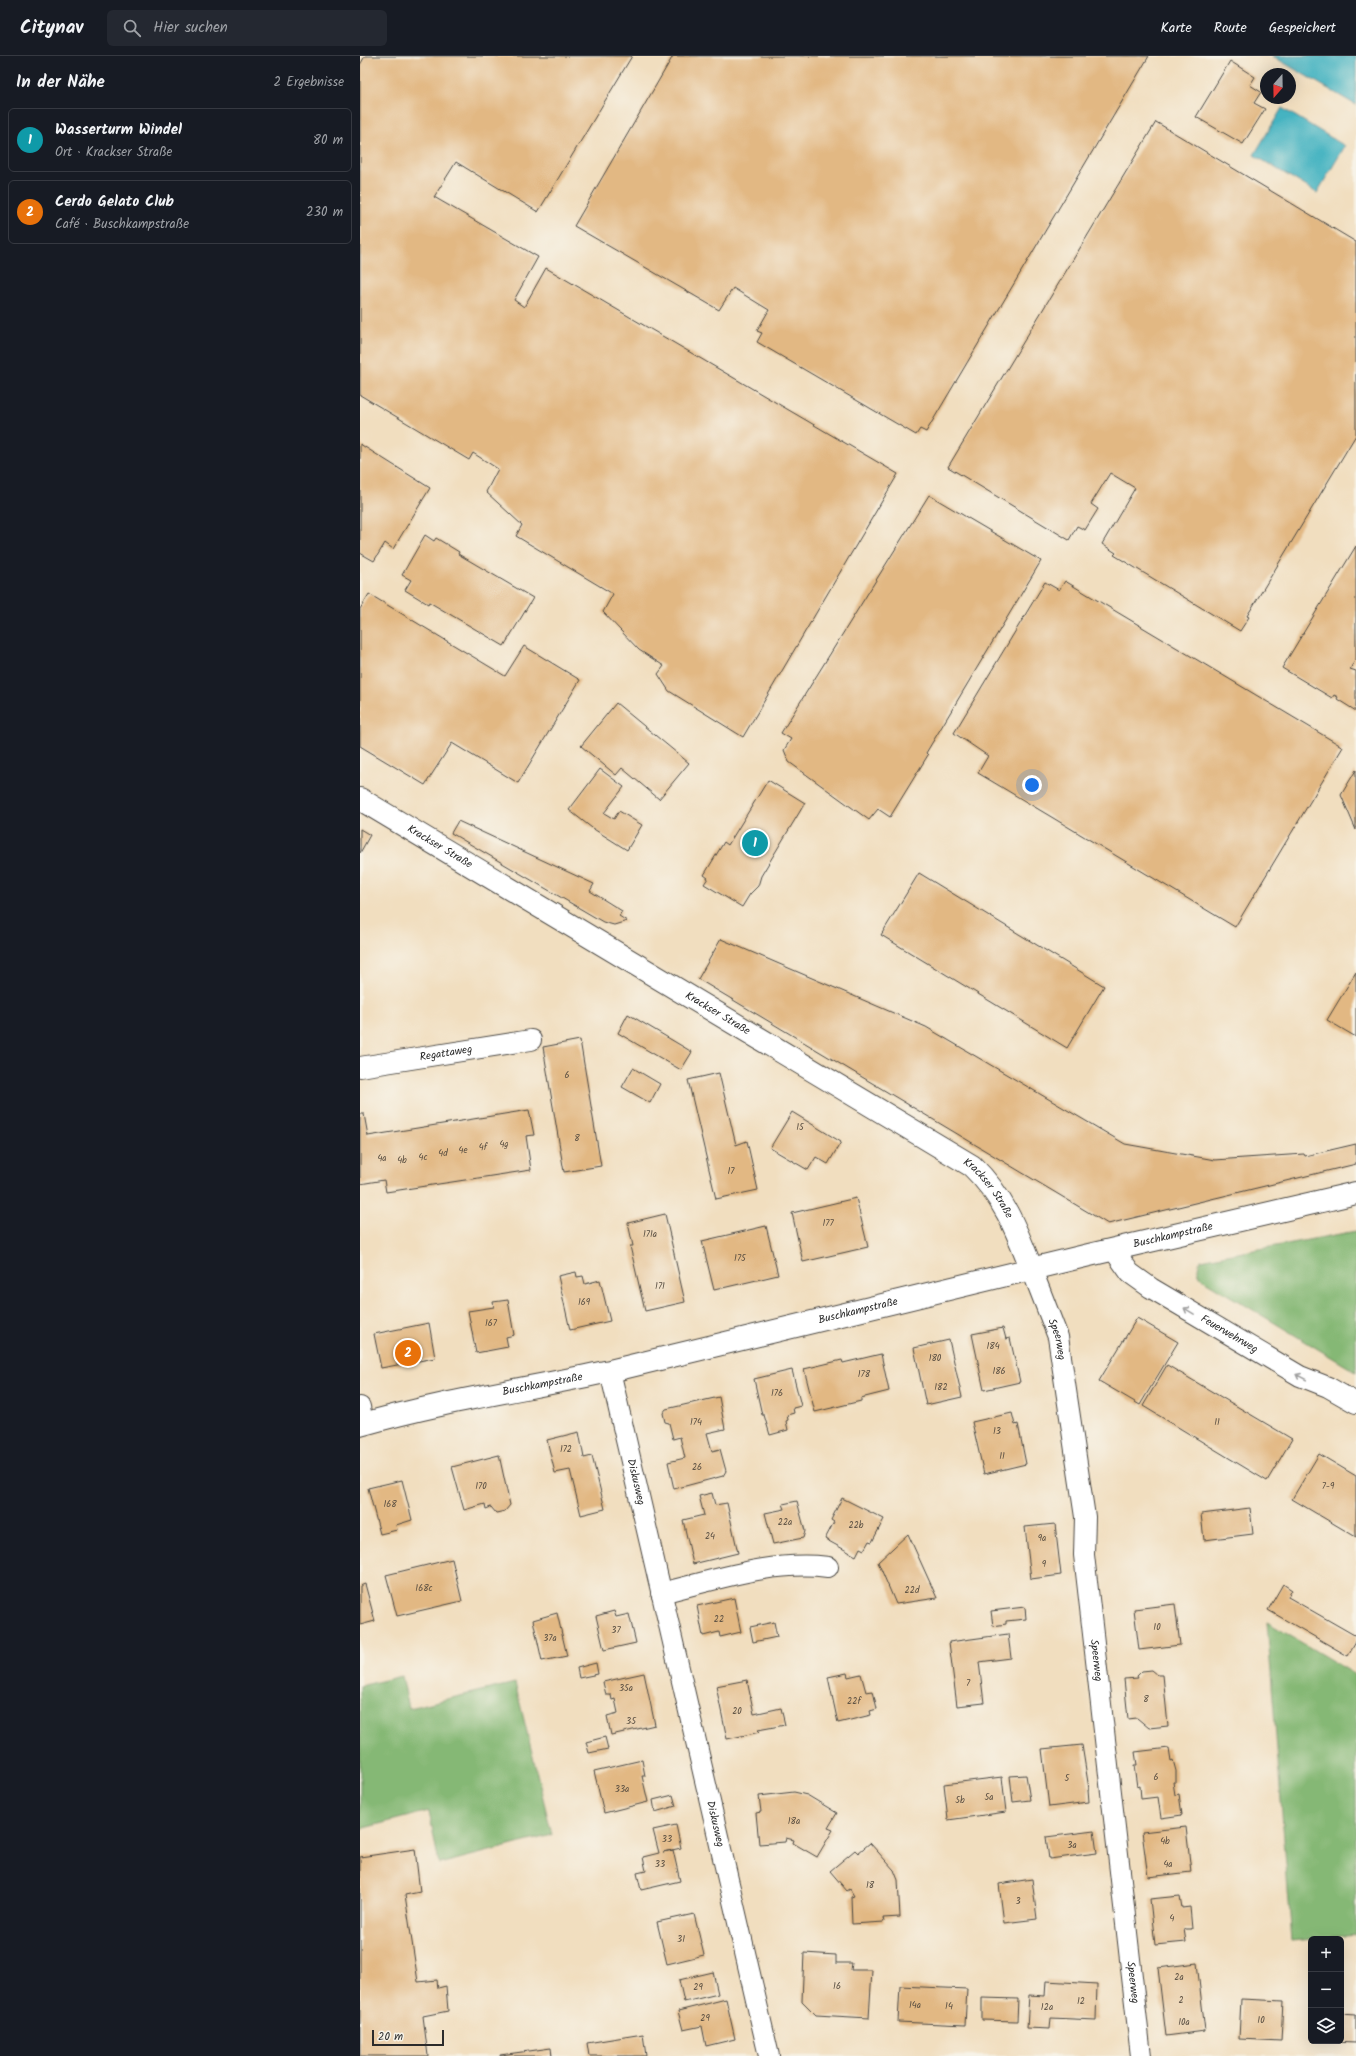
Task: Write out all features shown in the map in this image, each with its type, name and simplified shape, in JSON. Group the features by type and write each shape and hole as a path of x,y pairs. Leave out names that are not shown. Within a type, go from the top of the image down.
{"main road":[{"name":"Krackser Straße","path":"360,799 972,1166 989,1182 1000,1199 1014,1224 1032,1270"},
{"name":"Buschkampstraße","path":"361,1419 535,1384 610,1371 1032,1270 1113,1249 1356,1194"}],"street":[{"name":"Regattaweg","path":"360,1067 532,1040"},
{"name":"Feuerwehrweg","path":"1113,1249 1130,1273 1151,1288 1300,1376 1337,1392 1356,1403"},
{"name":"Speerweg","path":"1032,1270 1058,1338 1081,1489 1085,1525 1084,1555 1141,2056"},
{"name":"Diskusweg","path":"610,1371 769,2056"},
{"path":"661,1593 769,1567 791,1564 828,1567"}],"green space":[{"path":"1356,1231 1356,1372 1205,1281 1200,1276 1198,1271 1198,1266 1201,1260"},
{"path":"1267,1622 1356,1675 1356,1935 1308,1936 1308,1940 1292,1941"},
{"path":"402,1676 409,1708 515,1683 552,1835 439,1864 429,1811 360,1829 360,1686"}],"water":[{"path":"1272,56 1356,56 1356,105 1296,70 1296,68 1293,68"},
{"path":"1282,108 1345,146 1317,193 1254,155"}],"building":[{"path":"365,56 632,56 538,212 456,162 434,197 538,257 514,300 524,307 546,268 898,474 743,737 669,691 658,674 664,666 639,650 603,612 613,594 516,536 522,525 486,492 498,469 473,453 469,460 360,395 360,65"},
{"path":"673,56 1149,56 926,432 920,429 916,435 757,342 762,333 757,331 769,310 733,288 719,310 574,226"},
{"path":"1230,61 1255,77 1250,85 1260,91 1260,94 1254,103 1265,109 1243,144 1196,117"},
{"path":"1156,122 1356,242 1356,435 1247,616 1249,617 1240,631 1114,555 1116,553 1102,544 1135,488 1110,473 1091,504 1098,509 1085,530 1077,526 1069,540 948,467"},
{"path":"360,444 430,488 393,549 385,543 374,561 360,553"},
{"path":"929,495 1041,561 926,753 928,755 890,817 878,809 869,820 789,762 784,750 791,739 781,733"},
{"path":"425,535 434,541 436,538 459,552 458,554 533,598 504,646 429,602 428,604 405,590 411,580 402,575"},
{"path":"1356,546 1356,659 1350,669 1356,671 1356,711 1337,699 1338,697 1334,695 1332,698 1282,668"},
{"path":"1065,581 1343,747 1235,927 978,773 988,756 954,733 1045,582 1059,590"},
{"path":"369,594 505,676 524,646 580,680 518,783 452,743 425,785 360,746 360,609"},
{"path":"616,703 689,763 659,799 622,768 616,775 581,746"},
{"path":"600,769 624,787 604,813 614,819 619,811 642,825 627,850 592,828 569,810"},
{"path":"1356,770 1356,830 1341,795"},
{"path":"768,780 805,803 761,876 758,886 750,894 742,907 704,884 708,878 704,875 724,842 728,845"},
{"path":"458,821 594,884 590,891 622,911 619,916 627,921 614,925 603,922 451,833"},
{"path":"360,829 370,835 360,853"},
{"path":"919,873 1104,986 1067,1048 881,935"},
{"path":"721,939 926,1027 1125,1144 1215,1160 1304,1154 1305,1156 1356,1144 1356,1164 1108,1224 698,979"},
{"path":"1356,972 1356,1037 1327,1020"},
{"path":"628,1014 692,1052 681,1070 618,1033"},
{"path":"580,1040 601,1166 564,1172 543,1047"},
{"path":"633,1068 660,1084 650,1103 622,1087"},
{"path":"719,1073 736,1145 747,1141 758,1190 716,1199 688,1080"},
{"path":"529,1110 534,1135 526,1136 531,1170 386,1192 384,1180 360,1184 360,1114 364,1114 368,1136"},
{"path":"792,1112 841,1142 828,1164 816,1157 808,1170 770,1148"},
{"path":"856,1198 868,1247 803,1262 792,1213"},
{"path":"665,1214 685,1302 645,1311 630,1246 633,1246 628,1223"},
{"path":"766,1226 778,1275 714,1290 702,1241"},
{"path":"576,1272 577,1277 583,1276 585,1284 600,1280 610,1321 570,1330 558,1276"},
{"path":"508,1300 514,1335 506,1337 508,1347 476,1353 468,1311 494,1307 493,1302"},
{"path":"1137,1318 1178,1342 1140,1405 1099,1381"},
{"path":"429,1323 435,1358 381,1368 374,1334"},
{"path":"1003,1328 1006,1339 1010,1338 1020,1382 984,1390 972,1334"},
{"path":"949,1340 962,1397 926,1405 914,1348"},
{"path":"881,1354 889,1391 861,1398 861,1401 815,1412 804,1369 842,1360 843,1363"},
{"path":"1167,1365 1292,1439 1267,1481 1143,1406"},
{"path":"792,1370 801,1406 793,1408 794,1413 787,1415 788,1420 786,1421 788,1430 770,1435 764,1415 762,1415 754,1379"},
{"path":"719,1397 725,1429 707,1433 712,1451 720,1449 726,1471 723,1476 674,1489 668,1462 685,1458 680,1437 673,1439 669,1423 665,1422 663,1413 666,1409"},
{"path":"1012,1413 1015,1425 1018,1424 1026,1464 984,1474 972,1422"},
{"path":"579,1432 584,1458 592,1456 605,1509 581,1515 570,1470 555,1473 547,1440"},
{"path":"1319,1454 1356,1476 1356,1537 1292,1499"},
{"path":"499,1455 510,1505 505,1511 496,1513 491,1507 486,1509 485,1504 464,1510 452,1467"},
{"path":"402,1480 412,1520 396,1525 397,1530 380,1534 368,1488"},
{"path":"712,1493 715,1505 727,1503 738,1553 693,1564 683,1520 704,1515 699,1496"},
{"path":"842,1498 884,1519 872,1542 869,1541 864,1550 860,1548 856,1556 825,1539 834,1522 831,1520"},
{"path":"797,1501 805,1531 803,1538 773,1544 765,1513 785,1509 783,1504"},
{"path":"1250,1508 1253,1534 1204,1540 1201,1514"},
{"path":"1055,1524 1061,1575 1031,1579 1025,1527"},
{"path":"908,1534 937,1598 896,1604 878,1562"},
{"path":"452,1559 462,1601 397,1616 386,1575"},
{"path":"365,1584 375,1621 360,1625 360,1586"},
{"path":"1283,1584 1292,1590 1288,1597 1356,1636 1356,1642 1348,1656 1268,1610"},
{"path":"734,1598 741,1632 720,1637 719,1632 703,1636 697,1606"},
{"path":"1175,1604 1180,1645 1139,1650 1134,1609"},
{"path":"1025,1607 1026,1619 1006,1621 1006,1624 993,1626 991,1611"},
{"path":"614,1611 616,1617 629,1614 636,1643 604,1650 596,1616"},
{"path":"557,1613 567,1656 542,1661 533,1620"},
{"path":"774,1622 777,1637 753,1642 750,1627"},
{"path":"1008,1634 1011,1658 979,1662 984,1703 957,1706 949,1642"},
{"path":"596,1663 598,1674 579,1678 577,1668"},
{"path":"1152,1670 1158,1675 1163,1675 1168,1726 1149,1728 1137,1718 1128,1719 1124,1679 1138,1678 1137,1676 1142,1671"},
{"path":"644,1673 655,1725 611,1735 607,1716 618,1713 615,1699 612,1700 611,1695 606,1695 603,1682"},
{"path":"847,1673 848,1677 861,1674 866,1692 873,1691 877,1709 870,1711 871,1715 838,1723 828,1677"},
{"path":"747,1680 754,1714 781,1708 785,1725 758,1730 760,1732 727,1739 716,1686"},
{"path":"605,1737 608,1749 589,1753 586,1742"},
{"path":"1082,1745 1089,1789 1089,1802 1049,1807 1042,1749"},
{"path":"1169,1748 1171,1761 1173,1760 1176,1771 1176,1782 1173,1782 1175,1795 1179,1794 1182,1815 1161,1818 1158,1797 1141,1799 1140,1786 1137,1787 1134,1765 1137,1765 1135,1752"},
{"path":"642,1760 645,1776 642,1776 648,1802 604,1813 594,1771"},
{"path":"1026,1775 1030,1800 1013,1802 1010,1776"},
{"path":"1002,1777 1006,1812 948,1820 944,1784"},
{"path":"794,1792 807,1795 837,1813 828,1828 833,1830 817,1857 793,1843 794,1840 786,1838 785,1842 759,1844 756,1813 761,1812 759,1796"},
{"path":"673,1795 676,1806 655,1812 653,1800"},
{"path":"676,1825 681,1848 663,1852 673,1850 680,1881 641,1890 637,1873 646,1871 643,1857 659,1853 653,1830"},
{"path":"1186,1827 1191,1872 1148,1877 1142,1832"},
{"path":"1094,1831 1097,1853 1049,1859 1046,1837"},
{"path":"870,1843 894,1870 898,1880 900,1917 883,1918 884,1922 852,1924 851,1897 854,1896 850,1889 847,1891 830,1871 855,1850 858,1853"},
{"path":"415,1849 420,1892 405,1895 418,1982 437,1980 438,1988 446,1986 448,2011 423,2016 428,2056 360,2056 360,1857"},
{"path":"1032,1879 1037,1919 1004,1923 999,1884"},
{"path":"1180,1896 1182,1908 1190,1907 1192,1929 1184,1929 1186,1942 1155,1945 1150,1899"},
{"path":"694,1914 704,1955 667,1964 657,1922"},
{"path":"804,1953 836,1955 836,1963 852,1963 851,1970 872,1970 869,2018 816,2015 802,2001"},
{"path":"1197,1963 1205,2031 1166,2036 1158,1968"},
{"path":"713,1972 718,1994 684,2002 679,1980"},
{"path":"1046,1981 1097,1984 1096,2020 1051,2018 1050,2029 1027,2028 1029,1995 1045,1996"},
{"path":"900,1986 967,1989 965,2025 898,2022"},
{"path":"982,1998 1018,1999 1017,2021 982,2020"},
{"path":"726,1999 735,2039 706,2046 702,2026 683,2030 678,2011"},
{"path":"1241,1999 1283,2001 1281,2041 1239,2039"},
{"path":"1344,2014 1356,2015 1356,2043 1344,2043"},
{"path":"643,2034 646,2056 589,2056 587,2043"},
{"path":"551,2048 552,2056 500,2056 500,2055"}],"place":[{"name":"Wasserturm Windel","path":"755,843"},
{"name":"Cerdo Gelato Club","path":"408,1353"}]}
